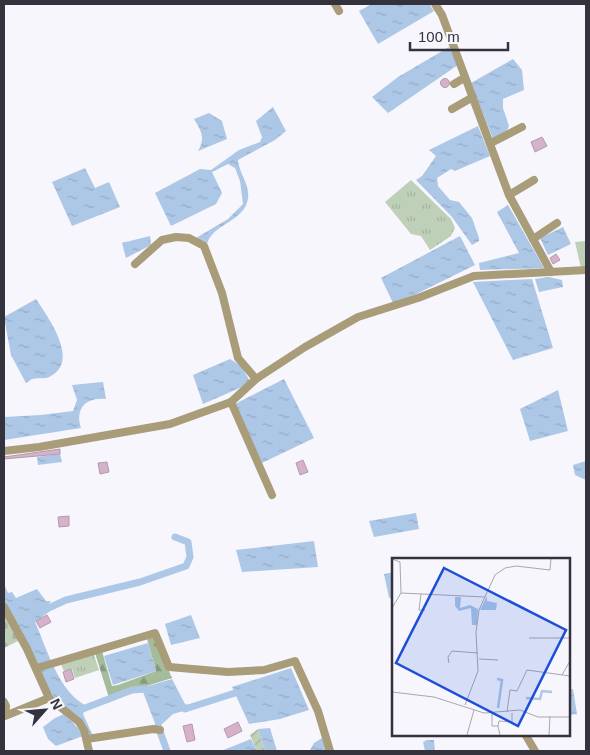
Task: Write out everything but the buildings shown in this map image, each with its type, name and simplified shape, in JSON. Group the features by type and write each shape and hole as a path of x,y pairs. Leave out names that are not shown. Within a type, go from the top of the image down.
{"street":[{"path":"435,4 442,15 464,78 510,195 551,272"},
{"path":"454,84 464,78"},
{"path":"452,109 473,97"},
{"path":"491,143 522,127"},
{"path":"510,195 534,180"},
{"path":"533,239 556,224"},
{"path":"135,264 162,240 176,237 189,238 204,246 222,293 238,358 256,380"},
{"path":"4,451 148,429 170,424 231,402 256,380 305,347 358,317 474,276 586,270"},
{"path":"231,402 272,495"},
{"path":"4,607 37,668 49,698 79,722 90,751"},
{"path":"37,668 58,660 155,633 169,667 228,672 264,670 295,661 318,711 330,751"},
{"path":"4,702 6,706 5,716 49,698"},
{"path":"87,739 156,730"},
{"path":"526,735 535,751"}],"green space":[{"path":"411,180 451,219 455,228 451,236 430,250 421,236 411,234 385,202"},
{"path":"586,241 586,267 581,268 575,242"},
{"path":"4,611 20,640 4,648"},
{"path":"154,637 172,678 109,698 95,653 102,651 112,686 118,685 156,671 147,639"},
{"path":"93,652 99,670 75,678 72,669 64,671 60,662"},
{"path":"258,729 265,751 257,751 250,735"}],"water":[{"path":"372,4 429,4 434,11 378,44 359,11"},
{"path":"449,47 458,65 388,113 372,97 398,77"},
{"path":"513,59 522,70 524,90 503,99 503,108 509,126 505,135 493,139 471,83"},
{"path":"273,107 286,131 275,140 238,160 248,193 246,206 241,212 215,232 207,244 196,238 228,219 243,204 240,181 235,168 228,164 212,172 222,193 216,204 171,226 155,193 200,169 211,170 239,150 260,142 262,137 256,121"},
{"path":"209,113 222,121 227,139 198,151 202,138 194,119"},
{"path":"478,126 490,156 455,171 451,169 437,178 438,186 450,200 459,202 472,218 479,241 472,245 452,217 416,180 422,176 436,156 429,150"},
{"path":"85,168 95,188 109,182 120,207 72,226 52,182"},
{"path":"508,205 544,268 480,270 479,263 519,253 497,212"},
{"path":"563,227 571,244 548,255 540,238"},
{"path":"150,236 151,245 126,258 122,243"},
{"path":"460,236 475,265 394,305 381,278"},
{"path":"549,277 562,280 563,287 539,292 535,279"},
{"path":"532,279 553,348 513,360 473,282"},
{"path":"36,299 54,327 62,350 63,360 59,369 51,376 32,379 26,383 11,355 4,317"},
{"path":"230,359 241,366 251,383 203,404 193,375"},
{"path":"284,379 314,438 262,463 235,404"},
{"path":"103,382 106,399 92,400 83,406 79,415 81,428 4,440 4,417 73,411 77,400 72,385"},
{"path":"558,390 568,431 530,441 520,409"},
{"path":"60,454 62,462 38,465 37,457"},
{"path":"586,461 586,480 575,475 573,465"},
{"path":"416,513 419,529 374,537 369,521"},
{"path":"314,541 318,567 242,572 236,550"},
{"path":"392,572 392,597 389,598 384,574"},
{"path":"4,584 8,593 12,592 16,598 37,589 46,601 51,601 47,607 49,612 35,622 61,681 77,700 87,706 83,714 93,736 90,736 79,717 57,701 47,688 4,604"},
{"path":"191,615 200,638 171,645 165,624"},
{"path":"148,643 156,671 113,685 104,656"},
{"path":"291,668 309,710 280,719 249,724 232,687"},
{"path":"172,679 185,704 194,708 173,714 160,726 156,726 143,692 138,689"},
{"path":"570,689 573,689 577,714 570,715"},
{"path":"64,714 79,729 83,736 56,746 48,739 43,727"},
{"path":"270,728 277,751 265,751 258,729"},
{"path":"322,738 329,751 310,750 314,743"},
{"path":"251,739 257,751 221,751"},
{"path":"434,740 435,751 425,751 423,742"}],"waterway":[{"path":"40,612 66,600 140,582 186,566 190,557 188,542 175,537"},
{"path":"80,710 132,690 145,689"},
{"path":"185,709 235,693"},
{"path":"158,726 167,751"}]}
